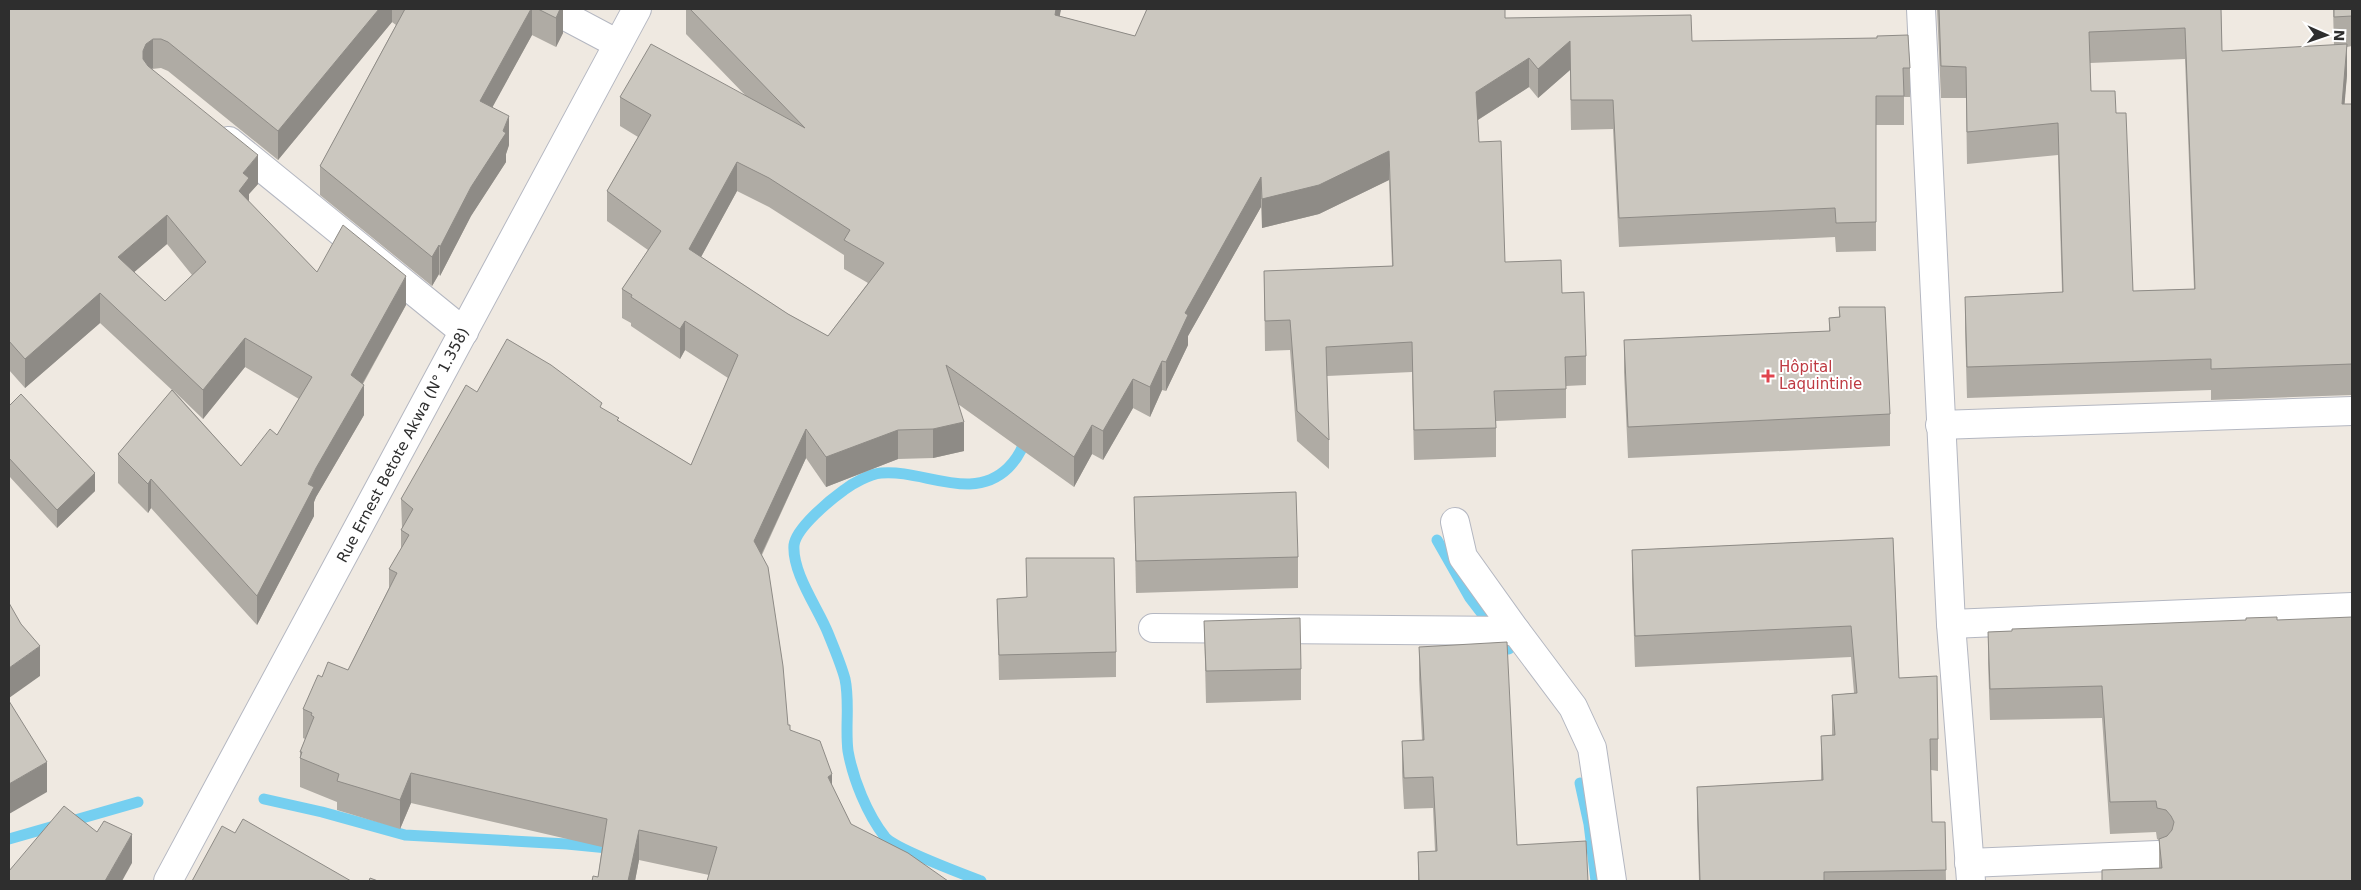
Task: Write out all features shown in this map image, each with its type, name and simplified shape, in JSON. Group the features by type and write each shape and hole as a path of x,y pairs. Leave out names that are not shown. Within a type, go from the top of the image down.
{"street":[{"path":"552,9 618,44"},
{"name":"Rue Ernest Betote Akwa (N° 1.358)","path":"168,881 637,9"},
{"path":"1921,9 1951,624 1970,872 2158,855"},
{"path":"212,126 464,332"},
{"path":"1940,425 2352,411"},
{"path":"1455,522 1463,557 1573,707 1592,748 1612,881"},
{"path":"1951,624 2352,607"},
{"path":"1153,628 1516,631"}],"building":[{"path":"9,9 379,9 278,131 168,42 161,39 153,39 146,44 143,51 143,59 148,66 258,155 243,173 249,178 239,191 317,272 343,225 406,276 351,375 364,385 316,468 308,484 314,487 257,596 151,479 148,484 118,454 172,390 241,466 270,429 277,435 312,377 245,338 203,390 100,293 25,359 9,341","holes":["167,215 206,262 165,301 118,257"]},
{"path":"405,9 531,9 480,101 509,116 503,131 506,133 471,187 440,247 439,245 432,257 320,166"},
{"path":"538,9 560,9 556,18"},
{"path":"690,9 1056,9 1055,15 1135,36 1147,9 1505,9 1505,18 1691,15 1692,41 1877,38 1877,36 1908,35 1910,68 1903,68 1904,96 1876,96 1876,222 1836,223 1835,208 1619,218 1613,100 1571,100 1570,41 1538,69 1529,58 1476,92 1479,142 1501,141 1505,262 1561,260 1562,293 1584,292 1586,356 1565,357 1566,389 1494,391 1496,428 1414,430 1412,342 1326,347 1329,440 1297,411 1290,320 1265,321 1264,271 1393,266 1389,151 1319,185 1262,199 1261,177 1185,313 1188,315 1166,362 1162,361 1150,387 1133,379 1103,431 1092,425 1074,457 946,365 964,422 933,429 898,430 826,457 806,429 754,541 768,567 783,666 788,725 790,725 790,730 820,741 832,774 828,777 851,824 908,853 948,881 707,881 717,847 639,830 628,881 592,881 593,876 598,877 607,819 411,773 400,800 337,781 339,774 300,758 302,752 300,752 314,717 311,715 312,713 303,709 318,675 322,677 328,662 348,670 397,573 389,569 409,535 401,530 413,509 401,499 466,385 477,392 507,339 551,365 602,403 600,407 619,418 617,420 691,465 738,355 685,321 680,329 622,289 661,231 607,191 651,115 620,97 651,44 805,128","holes":["737,162 769,178 850,230 844,240 884,263 828,336 788,314 689,249"]},
{"path":"1939,9 2221,9 2222,51 2347,44 2342,104 2352,104 2352,364 2211,369 2211,359 1967,367 1965,297 2063,292 2058,123 1967,132 1966,67 1941,66","holes":["2185,28 2195,289 2133,291 2126,113 2116,113 2115,91 2091,91 2089,32"]},
{"path":"2334,9 2352,9 2352,16 2334,17"},
{"path":"1839,307 1885,307 1890,414 1628,427 1624,340 1830,331 1829,318 1840,317"},
{"path":"21,394 95,473 57,510 9,458 9,406"},
{"path":"1296,492 1298,557 1136,561 1134,497"},
{"path":"1893,538 1899,678 1937,676 1938,739 1930,739 1932,822 1945,822 1946,870 1824,872 1824,881 1700,881 1697,787 1823,780 1821,736 1835,735 1832,695 1857,693 1851,626 1635,636 1632,550"},
{"path":"1026,558 1114,558 1116,652 999,655 997,599 1027,597"},
{"path":"9,603 21,624 40,646 9,668"},
{"path":"2277,617 2277,620 2352,617 2352,881 2102,881 2102,870 2162,868 2159,839 2167,836 2172,830 2174,822 2166,810 2157,808 2156,801 2110,802 2102,686 1990,689 1988,632 2012,631 2012,629 2246,620 2246,618"},
{"path":"1300,618 1301,669 1206,671 1204,621"},
{"path":"1507,642 1517,845 1586,841 1588,881 1419,881 1418,852 1437,851 1433,777 1404,778 1402,741 1424,740 1419,647"},
{"path":"9,701 47,762 9,784"},
{"path":"64,806 97,832 104,821 132,834 105,881 9,881 9,871"},
{"path":"243,819 351,881 192,881 222,826 235,833"}],"waterway":[{"path":"981,881 930,861 891,842 885,837 872,818 853,773 848,751 845,679 824,623 801,579 794,556 794,545 796,538 814,515 838,495 862,479 881,473 897,473 963,484 979,483 994,478 1008,468 1020,453 1026,436"},
{"path":"1437,540 1470,598 1509,649"},
{"path":"1580,783 1589,824 1596,881"},
{"path":"264,799 322,812 405,835 567,844 618,849"},
{"path":"9,839 138,802"}],"place":[{"name":"Hôpital Laquintinie","path":"1768,376"}]}
